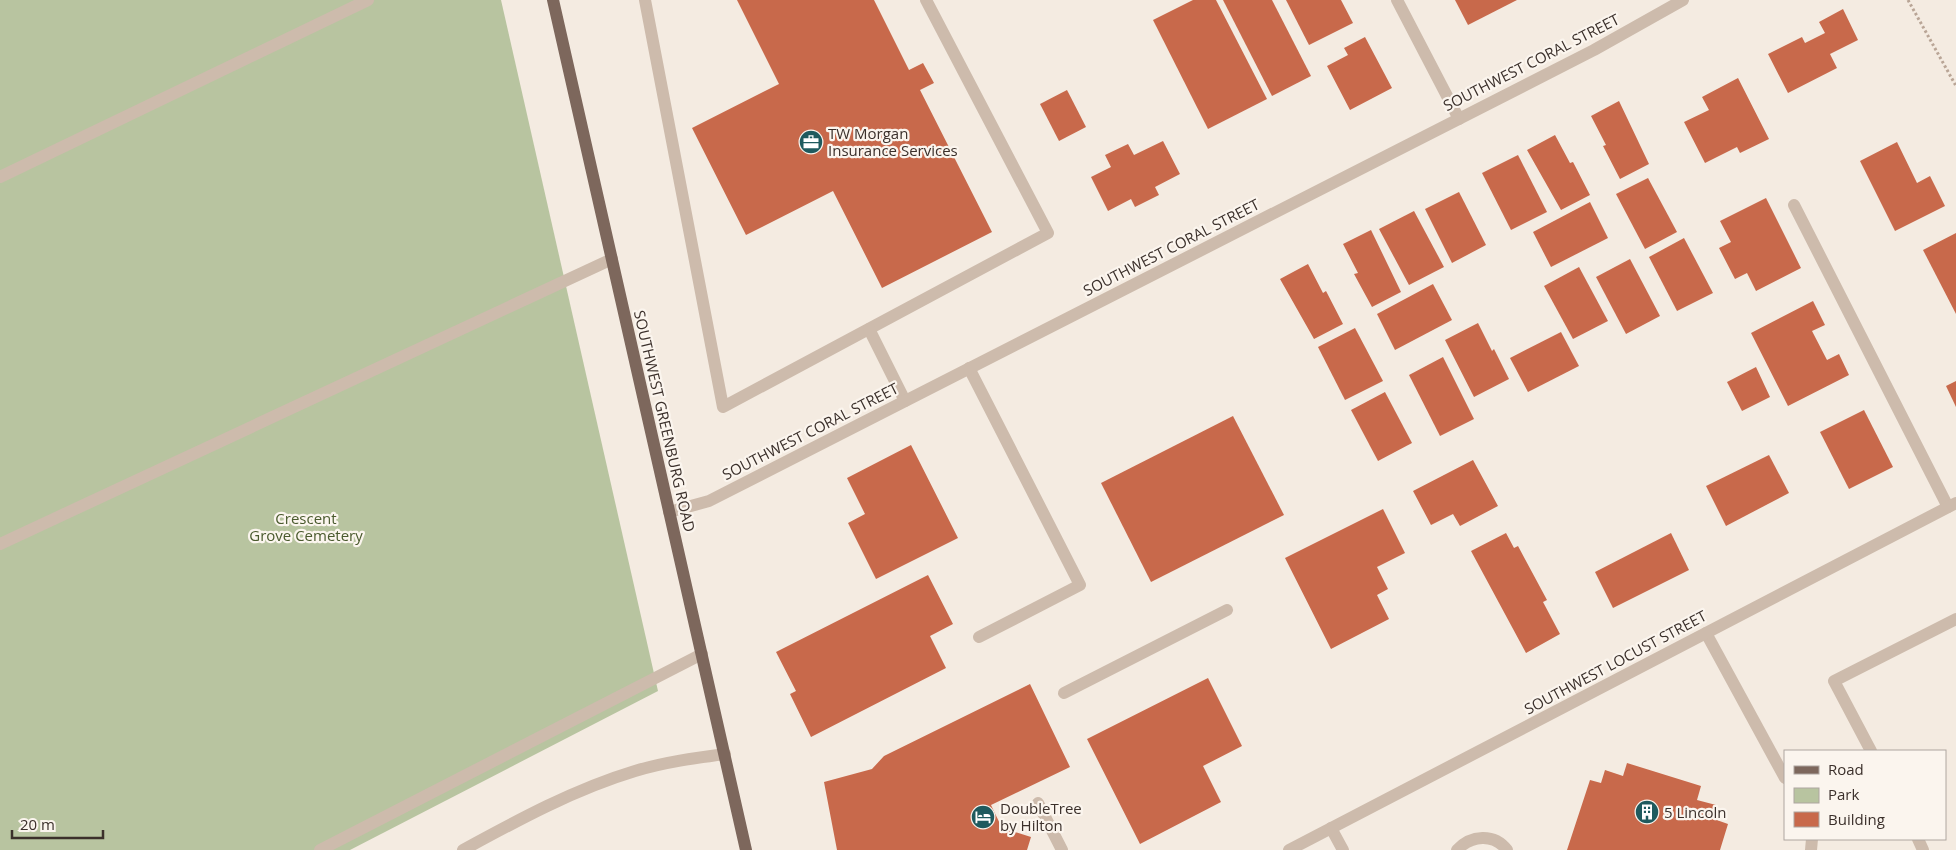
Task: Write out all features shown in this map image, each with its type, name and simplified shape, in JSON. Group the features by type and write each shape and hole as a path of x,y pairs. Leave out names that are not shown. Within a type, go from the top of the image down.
{"main road":[{"name":"SOUTHWEST GREENBURG ROAD","path":"553,0 746,850"}],"street":[{"path":"0,177 368,0"},
{"path":"646,0 723,407 1048,233 926,0"},
{"path":"1397,0 1459,118"},
{"name":"SOUTHWEST CORAL STREET","path":"669,512 709,500 1594,50 1683,0"},
{"path":"1794,205 1952,505"},
{"path":"0,544 612,259"},
{"path":"869,329 905,401"},
{"path":"969,368 1080,585 979,637"},
{"name":"SOUTHWEST LOCUST STREET","path":"1289,850 1952,505"},
{"path":"1064,693 1227,610"},
{"path":"1870,750 1834,681 1956,619"},
{"path":"1706,633 1784,776"},
{"path":"320,850 702,654"},
{"path":"463,850 574,794 616,777 664,763 725,754"},
{"path":"1038,802 1062,850"},
{"path":"1331,828 1343,850"},
{"path":"1457,850 1468,841 1480,838 1492,839 1503,845 1507,850"}],"path":[{"path":"1908,0 1956,86"}],"green space":[{"name":"Crescent Grove Cemetery","path":"0,0 501,0 658,691 350,850 0,850"}],"building":[{"path":"737,0 874,0 909,70 923,63 934,83 920,90 992,232 882,288 833,191 746,235 692,128 779,84"},
{"path":"1193,0 1216,0 1267,99 1208,129 1153,20"},
{"path":"1223,0 1272,0 1311,76 1272,96"},
{"path":"1286,0 1341,0 1353,23 1309,45"},
{"path":"1455,0 1517,0 1468,25"},
{"path":"1843,9 1858,40 1830,54 1837,68 1788,93 1768,54 1802,37 1805,43 1825,33 1819,22"},
{"path":"1365,37 1392,88 1350,110 1327,66 1348,55 1344,48"},
{"path":"1738,78 1769,139 1740,153 1737,147 1705,163 1684,122 1709,110 1702,97"},
{"path":"1067,90 1086,127 1059,141 1040,104"},
{"path":"1619,101 1649,164 1620,179 1603,146 1606,145 1591,116"},
{"path":"1555,135 1570,163 1573,162 1590,195 1561,210 1527,150"},
{"path":"1163,141 1180,174 1155,187 1159,195 1135,207 1131,199 1108,211 1091,177 1111,167 1105,155 1128,144 1134,155"},
{"path":"1897,142 1917,183 1930,176 1945,206 1895,231 1860,161"},
{"path":"1518,155 1547,212 1511,230 1482,173"},
{"path":"1648,178 1677,232 1645,249 1616,194"},
{"path":"1459,192 1486,245 1452,263 1425,209"},
{"path":"1766,198 1801,268 1756,291 1747,273 1735,279 1719,248 1731,242 1720,221"},
{"path":"1590,202 1608,238 1551,267 1533,232"},
{"path":"1414,211 1444,267 1409,285 1379,229"},
{"path":"1371,230 1401,292 1372,307 1354,274 1358,273 1343,244"},
{"path":"1956,233 1956,314 1923,250"},
{"path":"1684,238 1713,293 1677,311 1649,257"},
{"path":"1630,259 1660,316 1626,334 1596,277"},
{"path":"1308,264 1323,293 1326,291 1343,324 1314,339 1280,279"},
{"path":"1579,267 1608,321 1573,339 1544,286"},
{"path":"1433,284 1452,320 1395,350 1377,314"},
{"path":"1813,301 1825,325 1812,331 1827,360 1839,354 1849,375 1788,406 1751,333"},
{"path":"1478,323 1509,379 1474,397 1445,340"},
{"path":"1355,328 1383,381 1345,400 1318,347"},
{"path":"1561,332 1579,366 1528,392 1510,358"},
{"path":"1443,357 1474,419 1440,436 1409,375"},
{"path":"1756,367 1770,397 1742,411 1727,382"},
{"path":"1956,381 1956,407 1946,386"},
{"path":"1385,392 1412,443 1378,461 1351,410"},
{"path":"1864,410 1893,467 1849,489 1820,432"},
{"path":"1233,416 1284,515 1151,582 1101,483"},
{"path":"911,445 958,538 876,579 848,523 865,514 847,478"},
{"path":"1769,455 1789,493 1726,526 1706,486"},
{"path":"1473,460 1498,506 1460,526 1453,514 1431,525 1413,491"},
{"path":"1383,509 1405,553 1377,567 1388,589 1377,595 1389,619 1331,649 1285,558"},
{"path":"1506,533 1514,548 1518,546 1547,600 1543,602 1560,634 1526,653 1471,551"},
{"path":"1671,533 1689,570 1613,608 1595,572"},
{"path":"928,575 953,624 930,636 946,668 811,737 790,694 796,691 776,652"},
{"path":"1208,678 1242,746 1203,766 1221,802 1140,844 1087,739"},
{"path":"1030,684 1070,767 991,805 1002,828 1031,837 1027,850 837,850 824,782 872,769 884,756"},
{"name":"5 Lincoln","path":"1627,763 1701,786 1697,800 1716,805 1711,818 1728,824 1720,850 1567,850 1590,780 1601,783 1605,770 1623,776"}],"place":[{"name":"TW Morgan Insurance Services","path":"811,142"},
{"name":"5 Lincoln","path":"1647,812"},
{"name":"DoubleTree by Hilton","path":"983,817"}]}
